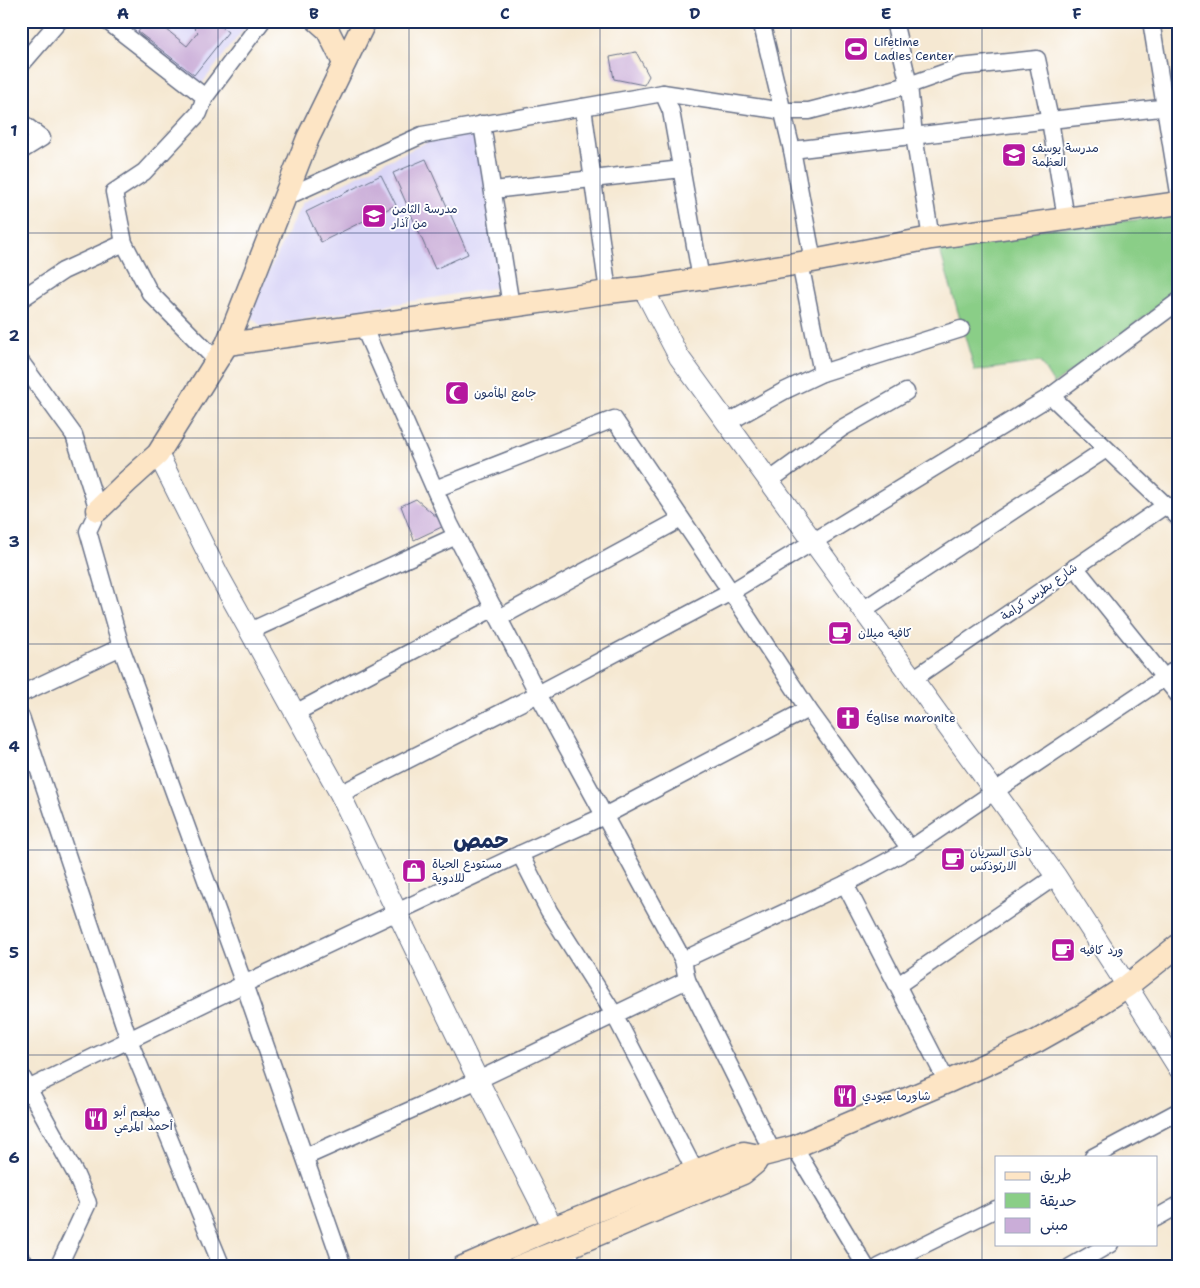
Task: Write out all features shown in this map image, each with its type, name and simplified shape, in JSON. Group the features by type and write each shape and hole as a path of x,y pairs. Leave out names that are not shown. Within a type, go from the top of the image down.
{"main road":[{"path":"318,21 327,29 344,63"},
{"path":"98,510 158,454 222,353 308,138 365,21"},
{"path":"222,353 363,326 643,288 806,262 930,238 1179,203"},
{"path":"518,1267 568,1258 743,1173 775,1152 947,1082 1037,1041 1083,1015 1127,986 1179,945"},
{"path":"463,1267 552,1228 736,1155 775,1152"},
{"path":"21,1263 24,1267"}],"street":[{"path":"21,65 59,21"},
{"path":"107,21 205,97"},
{"path":"222,353 150,293 124,243 114,192 144,172 199,113 205,97 262,21"},
{"path":"761,21 792,150 822,373"},
{"path":"894,21 909,85 914,136 930,238"},
{"path":"1151,21 1172,107 1179,193"},
{"path":"286,197 422,135 663,93 783,110 809,111 909,85 960,67 1037,59 1050,120 1066,219"},
{"path":"663,93 671,111 702,279"},
{"path":"583,107 608,292"},
{"path":"792,150 1172,107"},
{"path":"21,122 42,138 21,151"},
{"path":"482,124 511,306"},
{"path":"492,190 682,169"},
{"path":"21,298 63,270 124,243"},
{"path":"643,288 679,357 1056,876 1179,1069"},
{"path":"340,794 538,694 731,592 1051,396 1179,301"},
{"path":"363,326 456,536 538,694 683,960 687,980 775,1152 866,1267"},
{"path":"727,423 784,391 822,373 961,329"},
{"path":"21,362 74,435 98,510 88,531 121,647 306,1157 343,1267"},
{"path":"769,481 842,428 906,392"},
{"path":"1051,396 1179,518"},
{"path":"435,489 614,419 808,709 910,849"},
{"path":"862,610 1106,449"},
{"path":"158,454 218,574 340,794 478,1080 552,1228"},
{"name":"شارع بطرس كرامة","path":"913,679 1166,505"},
{"path":"295,713 681,519"},
{"path":"250,631 456,536"},
{"path":"1075,567 1179,696"},
{"path":"21,694 121,647"},
{"path":"683,960 845,884 910,849 1179,667"},
{"path":"59,1267 58,1265 88,1203 75,1173 24,1086 129,1040 244,984 604,816 808,709"},
{"path":"21,717 129,1040 222,1267"},
{"path":"520,854 550,911 614,1014 695,1171"},
{"path":"898,985 1056,876"},
{"path":"845,884 947,1082"},
{"path":"306,1157 478,1080 687,980"},
{"path":"1095,1156 1179,1111"},
{"path":"1158,1217 1179,1205"},
{"path":"879,1267 995,1209"},
{"path":"1070,1267 1107,1246"}],"shaded area":[{"path":"117,21 250,21 200,86"},
{"path":"477,133 505,286 261,326 251,317 254,301 302,203 427,142"}],"green space":[{"path":"1175,216 1179,233 1179,291 1054,384 1040,362 975,371 937,240"}],"building":[{"path":"146,21 156,21 187,46 198,32 194,28 200,21 214,21 228,32 194,75 138,32"},
{"path":"636,52 649,76 644,85 614,79 610,57"},
{"path":"426,159 468,254 435,269 393,173"},
{"path":"381,175 396,205 321,242 306,212"},
{"path":"416,499 446,525 414,540 401,506"}],"place":[{"name":"Lifetime Ladies Center","path":"856,49"},
{"name":"مدرسة يوسف العظمة","path":"1014,155"},
{"name":"مدرسة الثامن من آذار","path":"374,216"},
{"name":"جامع المأمون","path":"457,393"},
{"name":"كافيه ميلان","path":"840,633"},
{"name":"Église maronite","path":"848,718"},
{"name":"نادي السريان الارثوذكس","path":"953,859"},
{"name":"مستودع الحياة للادوية","path":"414,871"},
{"name":"ورد كافيه","path":"1063,950"},
{"name":"شاورما عبودي","path":"845,1096"},
{"name":"مطعم أبو أحمد المرعي","path":"96,1119"}],"district":[{"name":"حمص","path":"481,840"}]}
